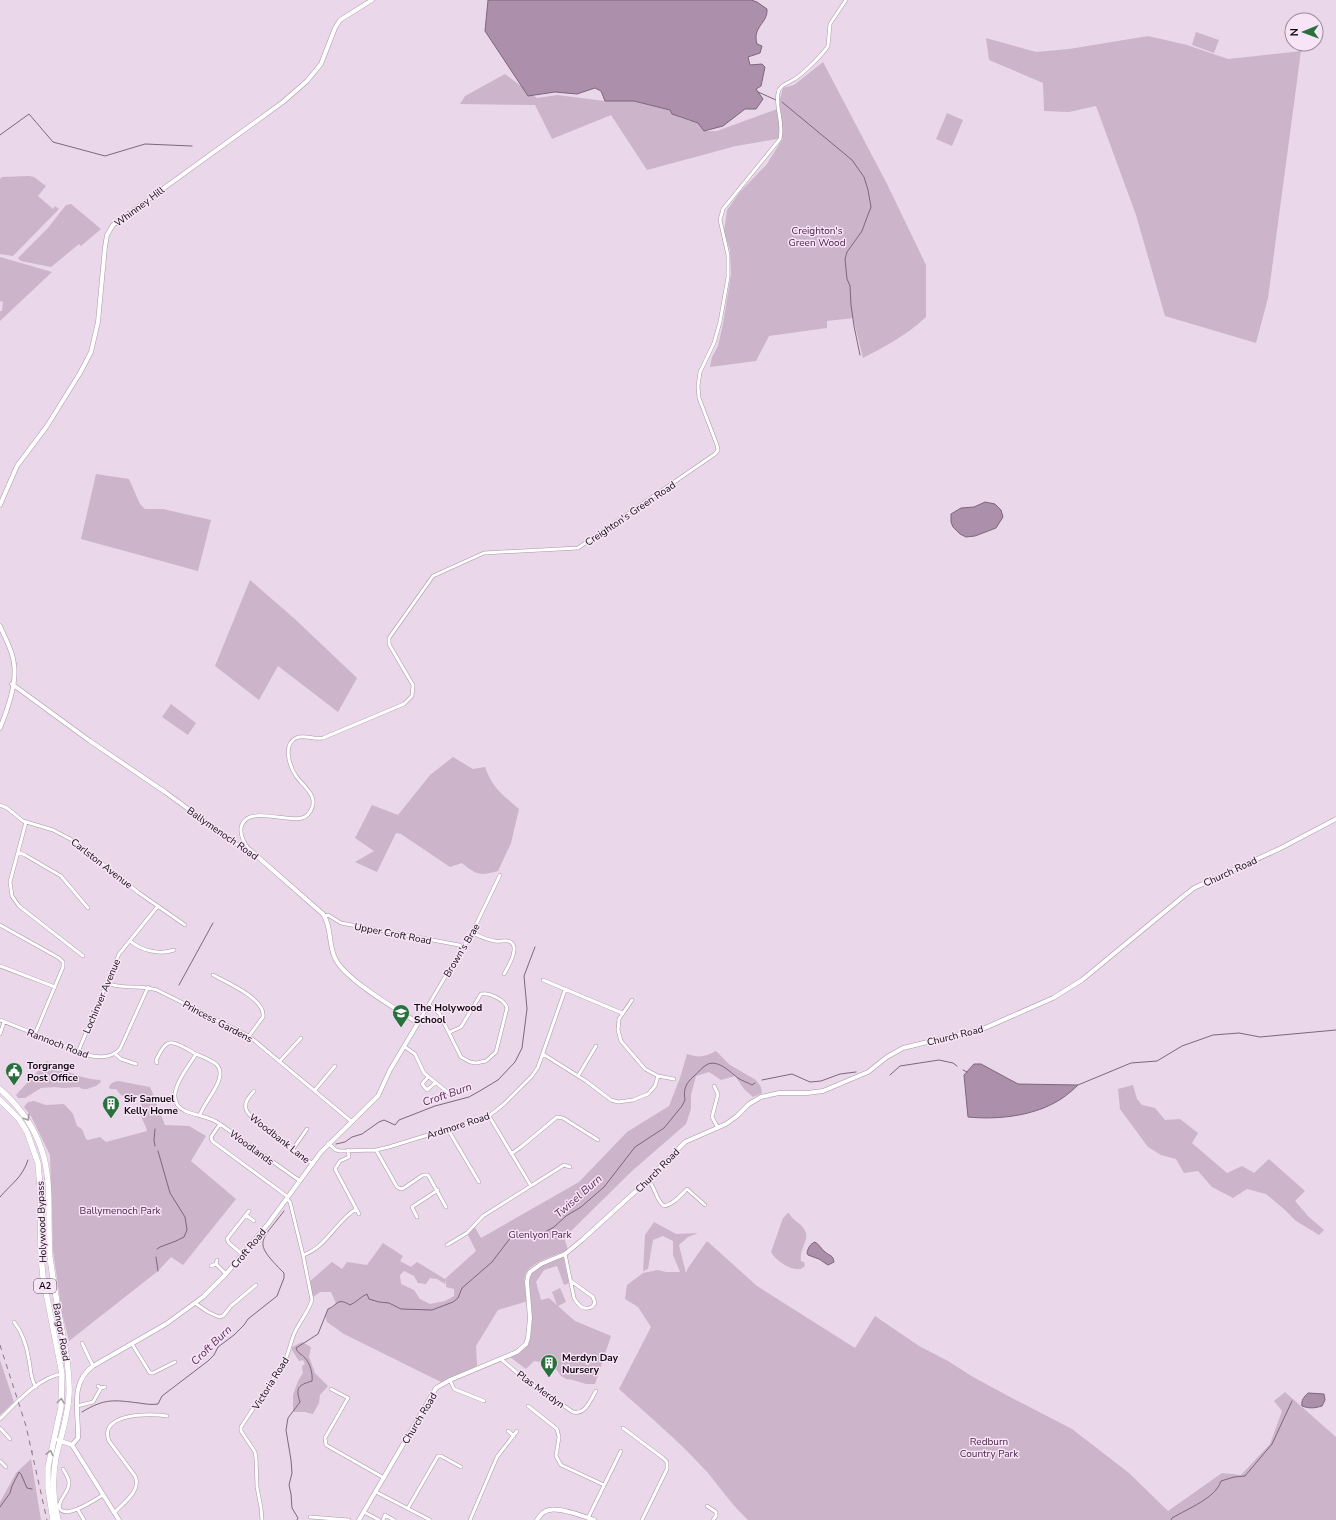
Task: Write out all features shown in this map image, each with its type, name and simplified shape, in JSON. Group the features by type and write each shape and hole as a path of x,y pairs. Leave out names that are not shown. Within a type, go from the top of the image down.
{"highway":[{"name":"Bangor Road","path":"0,1090 14,1102 28,1120 41,1147 46,1167 50,1256 69,1374"},
{"name":"Holywood Bypass","path":"0,1100 19,1119 27,1132 38,1163 40,1186 40,1238 44,1278 62,1374 62,1401 49,1460 48,1474 48,1488 53,1520"},
{"path":"34,1150 41,1147"},
{"name":"A2","path":"58,1520 53,1484 56,1456 61,1441 69,1398 69,1374"}],"street":[{"name":"Whinney Hill","path":"0,505 17,466 47,426 80,373 91,352 98,322 105,247 108,235 113,225 277,106 307,82 321,64 335,28 340,20 372,0"},
{"name":"Creighton's Green Road","path":"250,850 243,839 241,831 242,824 247,819 256,816 300,818 307,815 312,807 312,796 296,776 290,763 288,751 292,741 301,736 317,740 404,704 411,698 414,691 412,682 389,643 389,640 395,628 433,576 484,552 578,548 716,454 718,445 699,398 698,386 700,372 714,343 720,322 728,277 728,255 720,220 723,209 780,139 782,129 777,97 779,90 782,86 797,77 826,50 828,46 830,24 846,0"},
{"path":"0,626 14,664 8,704 0,728"},
{"name":"Ballymenoch Road","path":"12,684 101,749 165,792 246,851 250,850 325,916"},
{"name":"Carlston Avenue","path":"0,805 7,808 26,822 53,830 74,840 158,906 185,925"},
{"name":"Church Road","path":"359,1520 431,1395 440,1385 517,1352 526,1344 530,1318 527,1282 530,1272 541,1264 565,1254 588,1235 648,1180 685,1142 732,1121 749,1104 761,1097 779,1093 807,1093 823,1091 867,1073 887,1057 903,1048 985,1028 1027,1010 1065,991 1082,980 1194,888 1292,842 1336,819"},
{"path":"26,822 10,882 10,890 19,906 83,956"},
{"path":"18,852 61,876 88,908"},
{"name":"Brown's Brae","path":"418,1023 472,933 500,875"},
{"name":"Lochinver Avenue","path":"78,1052 119,954 158,906"},
{"path":"325,916 328,925 332,953 339,965 363,986 418,1023"},
{"name":"Upper Croft Road","path":"325,916 328,916 341,923 459,945 463,948"},
{"path":"0,925 61,960 63,967 35,1034"},
{"path":"472,933 494,941 510,941 514,948 514,955 504,974"},
{"path":"130,941 142,949 166,953 174,950"},
{"path":"0,966 55,987"},
{"path":"213,976 246,993 262,1009 263,1017 249,1036"},
{"path":"543,980 622,1013"},
{"name":"Princess Gardens","path":"107,984 117,987 148,987 167,994 249,1036 352,1122"},
{"path":"136,1064 125,1061 115,1054 120,1049 148,987"},
{"name":"Ardmore Road","path":"328,1143 336,1150 376,1150 389,1148 489,1116 497,1111 532,1076 538,1067 565,990"},
{"path":"429,1004 439,1013 450,1032 457,1051 464,1059 473,1063 486,1061 496,1052 506,1005 487,994 481,994 461,1027 450,1032"},
{"path":"632,1000 622,1013 618,1026 621,1041 642,1067 658,1076 674,1079"},
{"name":"Rannoch Road","path":"0,1020 78,1052 94,1056 115,1054"},
{"path":"0,1034 4,1022"},
{"name":"Croft Road","path":"72,1445 78,1438 77,1395 80,1383 85,1374 93,1366 166,1324 203,1297 226,1274 288,1198 328,1143 378,1096 390,1070 418,1023"},
{"path":"280,1062 301,1038"},
{"path":"157,1064 156,1060 165,1045 169,1043 174,1043 216,1064 221,1074 219,1081 200,1114"},
{"path":"578,1076 596,1046"},
{"path":"405,1047 415,1054 424,1073 451,1095"},
{"path":"196,1054 176,1086 175,1096 178,1104 183,1110 212,1118 220,1124"},
{"path":"543,1054 578,1076 611,1100 621,1102 639,1098 648,1094 655,1086 658,1076"},
{"path":"315,1090 335,1066"},
{"path":"428,1077 422,1084 428,1090 435,1082"},
{"path":"714,1086 718,1094 712,1116 718,1128"},
{"name":"Woodbank Lane","path":"254,1091 246,1102 245,1107 247,1113 313,1164"},
{"path":"489,1116 531,1186"},
{"path":"511,1154 557,1116 563,1118 598,1140"},
{"name":"Woodlands","path":"288,1198 212,1141 211,1137 220,1124 300,1181"},
{"path":"292,1149 308,1129"},
{"path":"449,1129 479,1182"},
{"path":"348,1150 349,1157 340,1161 335,1169 359,1214"},
{"path":"376,1150 398,1188 404,1188 423,1175 427,1175 430,1177 438,1190 446,1207"},
{"path":"447,1245 467,1233 483,1216 497,1207 564,1165 570,1167"},
{"path":"648,1180 654,1187 656,1197 664,1206 675,1201 687,1188 705,1205"},
{"path":"418,1216 412,1207 438,1190"},
{"name":"Victoria Road","path":"262,1520 262,1508 257,1487 255,1452 241,1431 241,1427 284,1362 288,1354 293,1334 309,1310 312,1300 304,1255 288,1198"},
{"path":"304,1255 312,1252 318,1247 344,1218 356,1209"},
{"path":"243,1255 229,1243 227,1239 249,1212"},
{"path":"246,1215 254,1222"},
{"path":"565,1254 574,1298 578,1305 585,1309 592,1308 595,1303 593,1297 571,1281"},
{"path":"216,1264 217,1260"},
{"path":"216,1264 226,1274"},
{"path":"211,1266 216,1264"},
{"path":"195,1303 208,1312 219,1317 222,1316 231,1306 256,1285"},
{"path":"17,1323 28,1354 32,1382 36,1387"},
{"path":"82,1343 93,1366"},
{"path":"132,1344 150,1373 153,1373 175,1362"},
{"name":"Plas Merdyn","path":"501,1359 524,1379 573,1412 579,1413 584,1410 596,1391"},
{"path":"0,1419 36,1387 50,1377 69,1374"},
{"path":"450,1380 454,1389 484,1401"},
{"path":"77,1406 94,1402 100,1387 105,1387"},
{"path":"331,1389 348,1398 325,1438 325,1444 328,1448 384,1478"},
{"path":"528,1406 557,1429 559,1437 556,1456 561,1465 604,1485"},
{"path":"114,1513 134,1492 138,1483 135,1476 109,1441 107,1435 109,1427 115,1421 132,1416 147,1414 167,1416"},
{"path":"0,1428 10,1439"},
{"path":"623,1428 665,1459 667,1464 667,1469 642,1520"},
{"path":"508,1431 514,1436"},
{"path":"470,1520 497,1457 517,1432"},
{"path":"54,1440 72,1445 119,1520"},
{"path":"588,1518 621,1452"},
{"path":"408,1508 438,1456 441,1456 461,1467"},
{"path":"0,1460 6,1467"},
{"path":"63,1469 65,1476 69,1481 69,1487 60,1502 61,1510 65,1512 78,1510 103,1495"},
{"path":"376,1492 408,1508 425,1519 430,1520"},
{"path":"707,1506 716,1512 716,1516 713,1520"},
{"path":"537,1520 544,1512 552,1509 594,1520"},
{"path":"78,1510 84,1520"},
{"path":"364,1512 379,1520"},
{"path":"383,1520 385,1515 394,1520"},
{"path":"310,1517 349,1520"}],"green space":[{"path":"1196,32 1219,40 1214,53 1192,45"},
{"path":"1148,36 1187,45 1228,59 1301,52 1268,298 1256,343 1165,316 1136,215 1096,106 1069,112 1044,111 1043,83 989,60 986,38 1036,52 1069,49"},
{"name":"Creighton's Green Wood","path":"823,62 887,184 926,265 926,317 904,334 863,358 853,318 827,321 827,328 769,336 756,361 710,367 712,357 718,346 723,324 731,274 730,250 724,232 727,210 740,192 767,164 783,138 736,146 647,170 611,115 552,139 535,105 460,104 465,96 505,74 537,98 557,95 605,101 634,101 670,110 681,118 698,123 704,131 717,131 780,108 780,99 783,88 794,85"},
{"path":"947,113 963,120 952,146 936,139"},
{"path":"2,177 34,177 46,186 38,196 53,209 55,206 59,209 13,256 0,254 0,179"},
{"path":"71,204 101,229 81,246 79,244 51,267 21,261 18,258 48,228 66,205"},
{"path":"0,257 52,272 0,321 0,311 2,311 3,302 0,301"},
{"path":"96,474 129,479 140,504 145,509 163,509 211,520 198,571 81,539"},
{"path":"250,580 296,620 357,678 338,712 278,666 259,700 215,666"},
{"path":"171,704 196,723 188,735 162,717"},
{"path":"453,757 473,769 485,767 491,781 495,786 519,809 511,843 498,871 482,874 471,870 462,863 450,867 401,834 396,833 377,872 355,862 374,851 355,838 372,805 398,815 430,775"},
{"name":"Glenlyon Park","path":"716,1051 730,1065 756,1080 761,1087 762,1093 753,1097 744,1089 735,1076 721,1080 709,1072 696,1076 691,1095 691,1109 686,1124 632,1171 570,1232 565,1240 568,1250 537,1263 527,1271 524,1282 528,1301 498,1310 476,1346 477,1366 441,1382 344,1334 327,1322 325,1316 328,1309 336,1303 331,1292 320,1292 313,1297 309,1282 332,1262 342,1269 347,1262 367,1265 383,1243 403,1256 400,1261 411,1267 417,1262 445,1279 476,1251 467,1233 474,1226 481,1238 579,1182 627,1132 669,1106 680,1078 687,1054 705,1056","holes":["404,1271 414,1276 418,1283 426,1284 430,1278 437,1279 445,1284 446,1280 446,1287 454,1289 454,1296 445,1301 430,1304 420,1299 414,1290 401,1284 400,1275"]},
{"path":"47,1061 72,1074 100,1080 101,1082 96,1086 87,1089 82,1089 79,1087 41,1088 25,1098 18,1098 16,1095"},
{"name":"Ballymenoch Park","path":"118,1081 150,1087 165,1125 189,1126 206,1136 191,1161 236,1199 183,1265 171,1257 158,1271 69,1341 62,1313 53,1251 50,1155 31,1116 24,1107 28,1102 34,1101 46,1105 64,1104 73,1114 77,1126 82,1129 86,1139 88,1140 100,1137 106,1142 147,1131 141,1115 142,1101 140,1096 135,1095 125,1097 116,1089 110,1089 109,1087 113,1082"},
{"path":"1133,1085 1137,1099 1142,1105 1155,1108 1165,1120 1180,1119 1198,1133 1192,1143 1227,1173 1242,1166 1254,1173 1269,1159 1305,1191 1295,1201 1309,1217 1324,1230 1319,1235 1296,1221 1266,1194 1247,1189 1233,1198 1212,1187 1198,1171 1184,1173 1176,1159 1161,1155 1148,1147 1120,1109 1118,1089"},
{"path":"788,1213 803,1227 806,1233 806,1239 801,1257 801,1261 804,1262 805,1266 801,1269 784,1265 776,1259 771,1252 783,1218"},
{"name":"Redburn Country Park","path":"654,1222 676,1234 698,1233 688,1237 679,1245 686,1273 707,1241 757,1286 855,1348 875,1316 919,1346 948,1361 973,1377 1072,1429 1129,1473 1168,1511 1222,1473 1241,1475 1270,1444 1282,1411 1274,1401 1285,1392 1336,1437 1336,1520 748,1520 698,1462 619,1389 651,1327 638,1307 625,1299 627,1285 643,1273 658,1270 666,1272 680,1272 673,1255 673,1241 663,1236 653,1240 648,1269 643,1271 645,1235"},
{"path":"563,1256 569,1283 564,1285 557,1266 544,1270 536,1282 541,1300 549,1298 557,1305 552,1292 560,1288 566,1302 558,1306 575,1321 611,1336 595,1384 586,1384 566,1379 561,1376 556,1369 541,1362 534,1361 526,1369 510,1357 528,1345 531,1318 531,1299 528,1281 530,1274 540,1265"},
{"path":"302,1342 311,1347 309,1357 315,1373 328,1386 320,1395 319,1403 313,1414 306,1412 294,1412 293,1410 293,1395 298,1381 303,1373 302,1366 305,1364 303,1360 299,1361 292,1350 292,1347"},
{"path":"0,1360 14,1402 0,1415"},
{"path":"31,1459 41,1520 0,1520 0,1502 16,1473"}],"shaded area":[{"path":"488,0 751,0 757,2 767,9 767,14 758,29 756,38 757,44 762,46 760,53 748,57 750,65 762,64 765,67 761,86 756,89 763,99 756,109 745,109 723,126 704,131 698,123 672,114 670,110 634,101 605,101 601,91 595,88 577,94 555,92 528,96 485,31"},
{"path":"985,502 995,504 1001,510 1003,517 996,528 975,536 966,537 960,534 953,527 951,522 951,514 961,508 974,507"},
{"path":"974,1064 981,1064 1018,1084 1078,1085 1051,1105 1028,1113 1016,1116 992,1118 968,1117 964,1075"},
{"path":"815,1242 832,1257 834,1262 828,1265 819,1259 808,1255 807,1253 809,1248"},
{"path":"1308,1393 1324,1394 1325,1400 1322,1406 1308,1408 1302,1406 1302,1400"}],"waterway":[{"path":"758,92 776,100"},
{"path":"782,102 852,160 864,177 871,207 862,231 847,252 845,259 847,279 850,286 854,326 860,355"},
{"path":"0,135 29,114 53,142 105,156 145,144 192,146"},
{"path":"179,985 213,923"},
{"name":"Croft Burn","path":"336,1144 345,1142 352,1137 362,1134 384,1120 395,1125 399,1120 435,1106 469,1097 498,1080 515,1062 522,1048 527,1009 524,976 535,947"},
{"path":"1078,1085 1131,1063 1157,1061 1182,1046 1213,1035 1239,1033 1260,1037 1336,1030"},
{"path":"890,1075 900,1066 939,1060 953,1063 957,1066"},
{"name":"Twisel Burn","path":"297,1520 298,1518 292,1508 289,1485 292,1473 286,1430 288,1418 300,1402 298,1393 299,1387 312,1381 312,1375 308,1363 296,1348 318,1334 328,1309 338,1302 350,1305 367,1294 369,1299 389,1303 401,1309 432,1310 453,1302 458,1298 462,1288 492,1262 511,1237 517,1234 525,1234 536,1237 554,1227 566,1216 581,1207 604,1187 635,1147 664,1128 682,1106 685,1100 684,1093 687,1084 708,1064 712,1063 720,1065 741,1080 752,1085 755,1083"},
{"path":"963,1070 967,1072"},
{"path":"762,1080 792,1074 810,1082 821,1081 840,1074 856,1072"},
{"path":"155,1129 155,1146"},
{"path":"157,1249 184,1237 187,1230 185,1217 170,1193 158,1151"},
{"path":"0,1197 20,1176 28,1160"},
{"name":"Croft Burn","path":"82,1412 97,1404 110,1401 158,1404 162,1396 208,1361 214,1355 218,1347 234,1335 248,1319 277,1296 284,1278 284,1273 267,1254 263,1242 269,1230 284,1211"},
{"path":"156,1257 158,1271"},
{"path":"1171,1520 1207,1498 1218,1487 1221,1481 1234,1477 1245,1476 1272,1444 1292,1401"},
{"name":"Croft Burn","path":"0,1507 10,1493 19,1472 27,1488 32,1489"}],"railway":[{"path":"0,1345 26,1426 47,1520"}],"place":[{"name":"The Holywood School","path":"401,1028"},
{"name":"Torgrange Post Office","path":"14,1086"},
{"name":"Sir Samuel Kelly Home","path":"111,1119"},
{"name":"Merdyn Day Nursery","path":"549,1378"}]}
